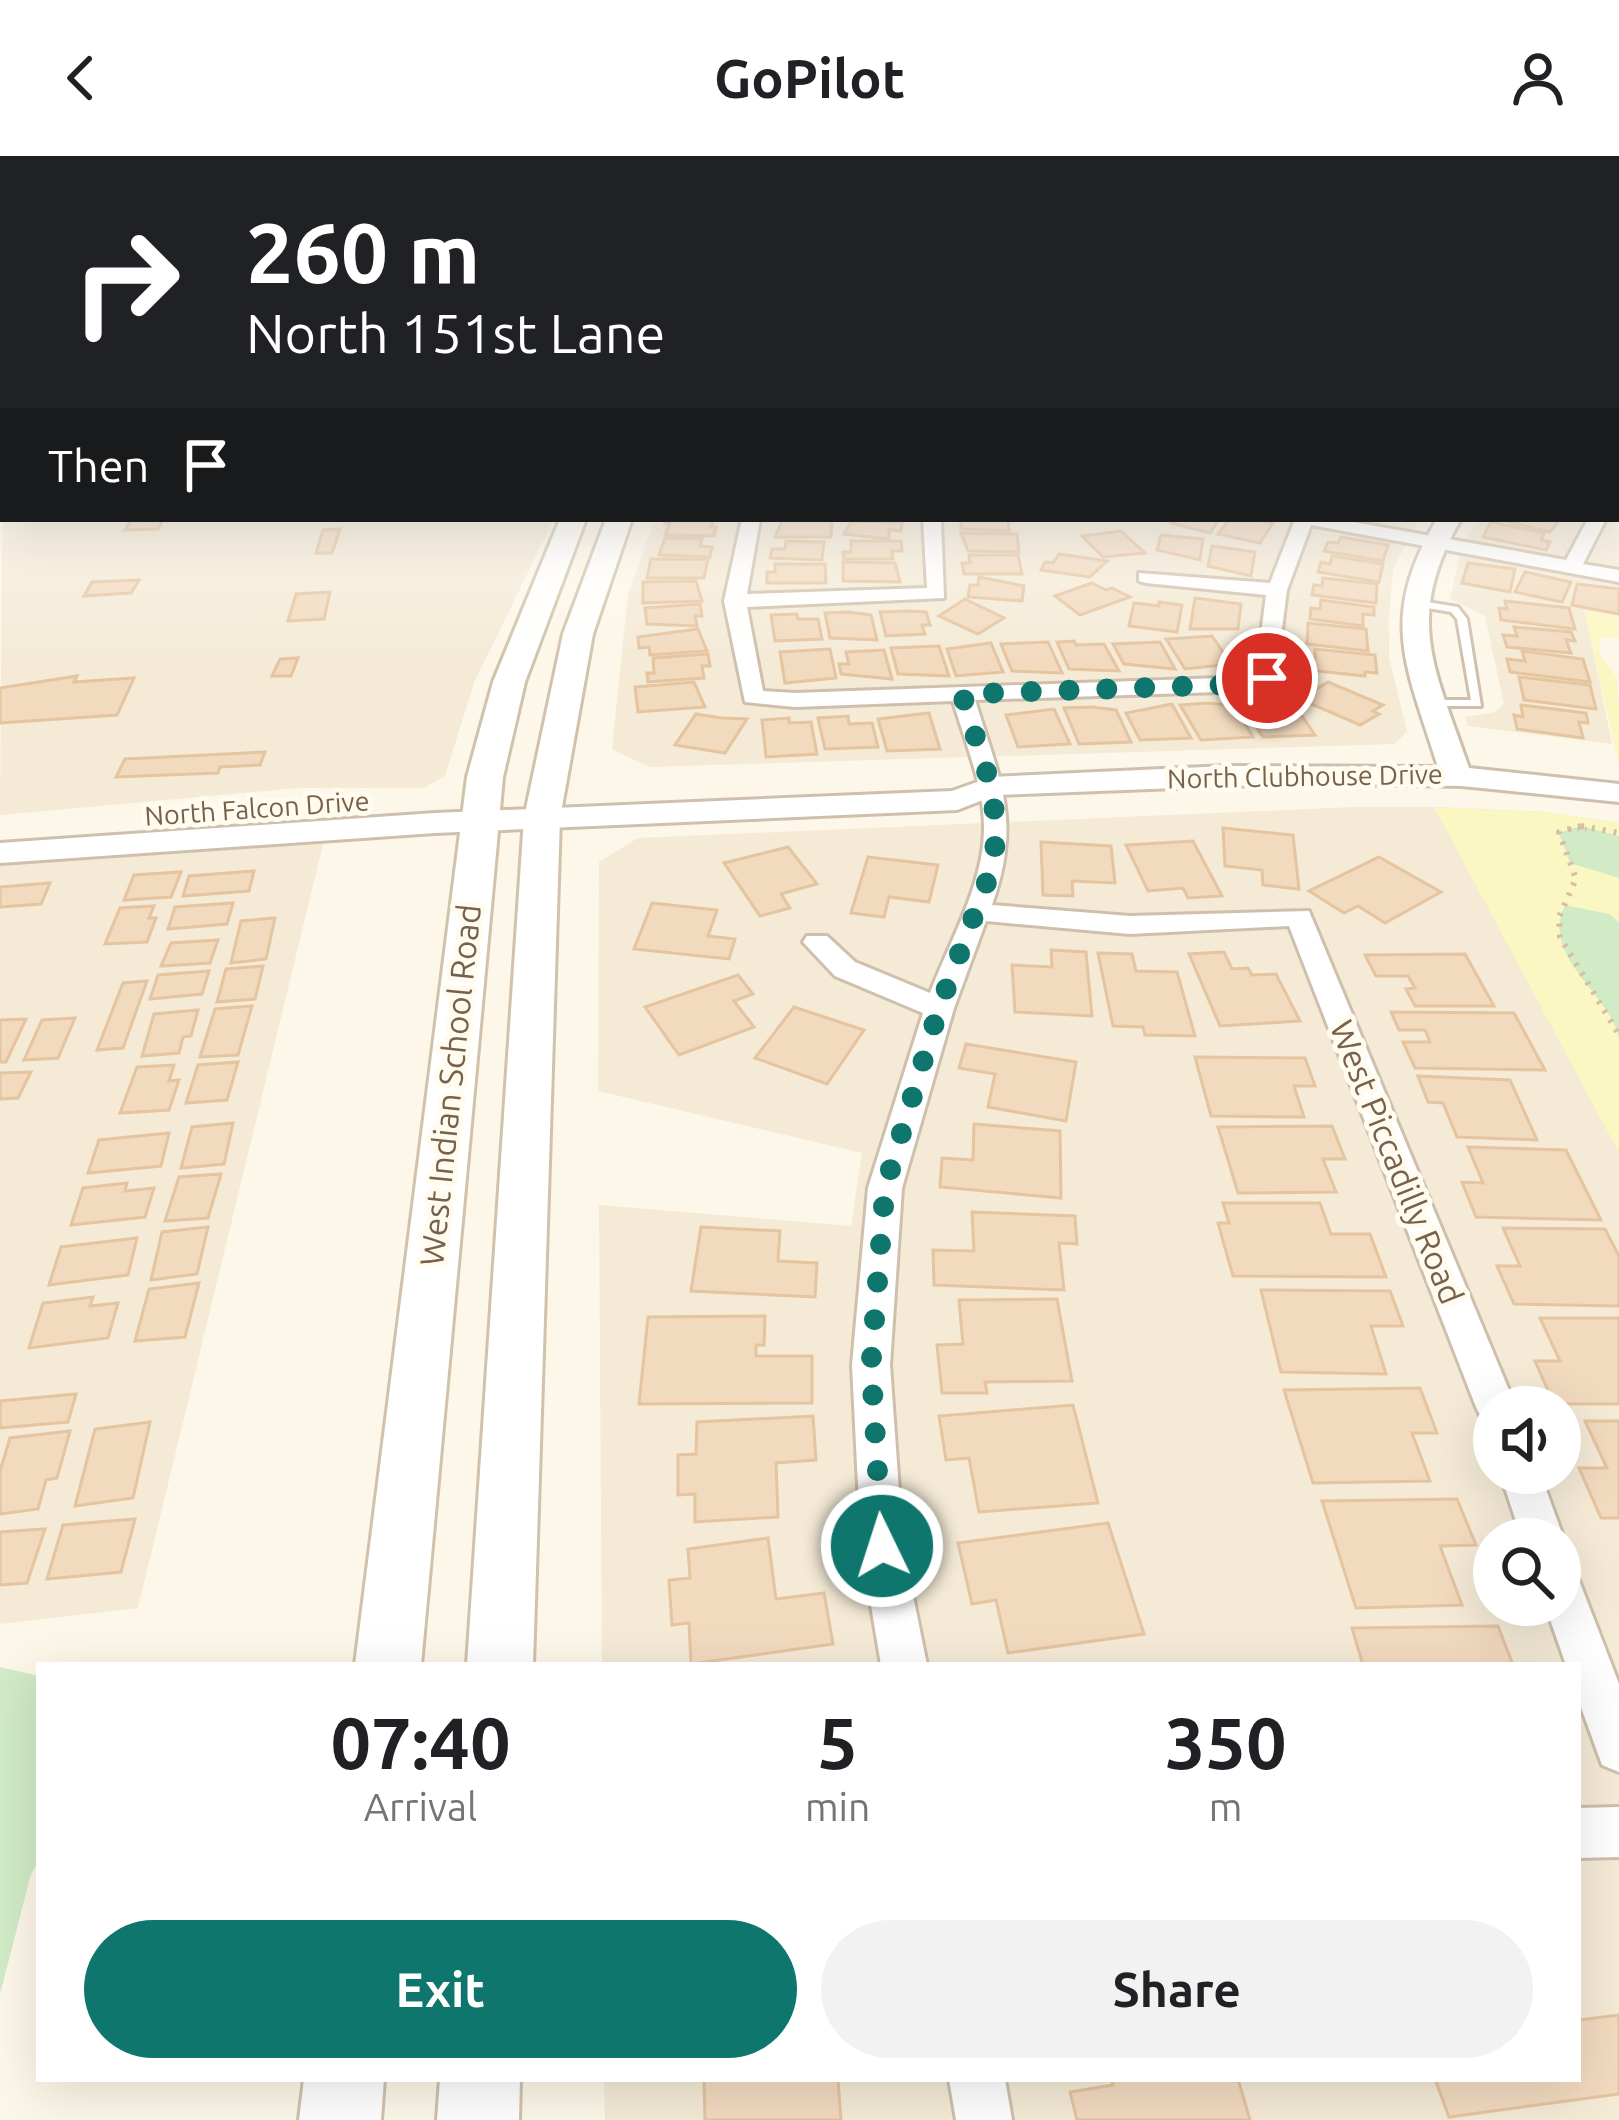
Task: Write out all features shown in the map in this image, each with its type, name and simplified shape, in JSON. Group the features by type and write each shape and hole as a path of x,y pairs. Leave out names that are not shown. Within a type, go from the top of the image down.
{"main road":[{"name":"West Indian School Road","path":"500,1662 513,807 509,682 572,522"},
{"name":"West Indian School Road","path":"388,1662 513,807 618,522"},
{"path":"340,2120 344,2082"},
{"path":"478,2120 480,2082"}],"street":[{"path":"750,522 734,601 753,697 795,700 1249,684 1267,678 1276,590 1304,522"},
{"path":"734,601 937,594 932,522"},
{"path":"1343,522 1443,530 1619,576"},
{"path":"1572,567 1595,522"},
{"path":"1443,530 1414,603 1418,669 1456,775"},
{"path":"1146,577 1276,590"},
{"path":"903,1662 882,1546 871,1364 885,1188 939,1008 992,868 997,831 991,786 962,694"},
{"name":"North Clubhouse Drive","path":"513,807 765,794 957,800 991,786 1291,773 1456,775 1619,793"},
{"name":"North Falcon Drive","path":"0,827 513,807"},
{"name":"North Falcon Drive","path":"0,853 513,807"},
{"name":"West Piccadilly Road","path":"978,912 1130,926 1299,917 1488,1386"},
{"path":"817,943 844,969 939,1008"},
{"path":"1575,1626 1619,1748"},
{"path":"1581,1833 1619,1832"},
{"path":"978,2082 984,2120"}],"lane":[{"path":"1414,603 1454,609 1462,619 1477,704 1428,703"}],"path":[{"path":"1619,833 1581,826 1559,832 1576,879 1558,926 1565,949 1619,1035"}],"shaded area":[{"path":"2,522 553,522 474,683 445,776 424,788 297,788 0,815"},
{"path":"654,522 1417,522 1393,569 1389,657 1407,732 1394,744 649,767 612,749 628,594"},
{"path":"1478,522 1618,522 1619,616 1585,611 1612,744 1468,726 1465,717 1495,712 1504,704 1485,616 1450,599 1463,541"},
{"path":"1434,807 1619,1153 1619,2120 605,2120 604,2082 1581,2082 1581,1662 602,1662 599,1205 851,1226 862,1153 598,1091 599,862 638,838"},
{"path":"323,844 138,1608 0,1624 0,862"}],"green space":[{"path":"1434,807 1545,812 1619,823 1619,1153"},
{"path":"0,1667 36,1675 36,1865 0,1994"}],"sand":[{"path":"1584,610 1619,616 1619,637 1601,638 1599,645 1617,679 1619,766"},
{"path":"1434,807 1545,812 1619,823 1619,836 1581,826 1559,833 1570,863 1619,878 1619,922 1609,914 1565,905 1560,924 1569,958 1604,1006 1619,1039 1619,1153"}],"building":[{"path":"130,522 162,522 158,529 125,530"},
{"path":"713,522 711,527 716,527 714,536 665,535 670,523 665,523"},
{"path":"782,522 832,522 831,537 775,537"},
{"path":"851,522 902,522 901,531 889,530 889,539 844,534"},
{"path":"961,522 1008,522 1009,531 961,529"},
{"path":"1172,522 1217,522 1210,533"},
{"path":"1228,522 1273,523 1260,543 1218,534"},
{"path":"1491,522 1544,533 1541,540 1550,542 1546,550 1483,537"},
{"path":"1510,522 1558,522 1550,532"},
{"path":"340,529 332,553 316,553 323,530"},
{"path":"1121,531 1145,553 1103,557 1082,536"},
{"path":"961,533 1017,534 1019,552 968,551"},
{"path":"1161,535 1203,539 1200,560 1157,550"},
{"path":"1341,537 1388,545 1383,561 1324,551 1328,542 1338,543"},
{"path":"665,538 702,539 700,546 712,547 710,557 659,555"},
{"path":"786,541 824,542 822,560 770,558 772,549 785,549"},
{"path":"851,541 901,541 902,551 892,551 893,559 844,559 843,552 851,552"},
{"path":"1212,546 1255,552 1251,576 1208,566"},
{"path":"1059,554 1107,561 1090,577 1041,570"},
{"path":"969,555 1018,555 1022,574 964,574 962,563 970,563"},
{"path":"1332,556 1383,564 1379,582 1318,572 1321,562 1330,564"},
{"path":"651,559 708,559 704,578 647,578"},
{"path":"843,562 895,563 900,582 843,581"},
{"path":"1468,563 1515,569 1510,592 1462,583"},
{"path":"775,564 825,564 826,583 767,583 767,572 775,572"},
{"path":"1525,572 1571,582 1562,602 1515,592"},
{"path":"979,577 1024,586 1022,601 968,597 970,585 978,585"},
{"path":"1323,578 1377,584 1376,603 1312,595 1314,585 1322,586"},
{"path":"139,580 131,593 84,596 92,582"},
{"path":"696,581 702,601 643,603 643,582"},
{"path":"1092,583 1130,597 1080,615 1055,596"},
{"path":"1577,584 1619,589 1619,614 1572,605"},
{"path":"330,592 324,619 288,621 296,594"},
{"path":"1195,598 1241,604 1238,629 1190,629"},
{"path":"965,599 1004,618 978,634 939,616"},
{"path":"1321,600 1374,607 1374,615 1363,614 1363,626 1310,619 1311,608 1320,609"},
{"path":"1505,601 1569,608 1575,629 1501,620 1499,608 1507,609"},
{"path":"1159,602 1182,605 1177,632 1129,626 1134,603 1159,606"},
{"path":"700,604 702,616 695,616 697,626 647,624 645,608"},
{"path":"880,612 926,612 930,625 922,625 925,634 886,636"},
{"path":"825,613 871,615 877,640 830,638"},
{"path":"797,614 798,619 818,619 822,639 775,641 771,615"},
{"path":"1308,623 1366,629 1368,651 1307,644"},
{"path":"1514,627 1571,632 1575,641 1566,640 1571,653 1507,647 1503,635 1517,636"},
{"path":"698,629 707,651 650,655 649,647 639,648 638,637"},
{"path":"1212,636 1231,664 1185,669 1166,639"},
{"path":"1074,641 1076,645 1104,644 1119,671 1069,669 1057,642"},
{"path":"1048,642 1062,673 1012,671 1001,644"},
{"path":"1160,642 1175,669 1124,664 1113,644"},
{"path":"991,643 1003,672 956,676 947,649"},
{"path":"939,646 949,676 898,674 891,648"},
{"path":"830,649 836,678 785,683 780,652"},
{"path":"1315,649 1375,655 1377,673 1307,670 1306,657 1315,658"},
{"path":"884,650 892,679 841,674 839,664 849,664 846,652"},
{"path":"1522,651 1583,659 1590,682 1510,672 1507,659 1525,661"},
{"path":"708,654 710,666 702,666 704,678 648,682 647,673 654,673 653,658"},
{"path":"298,658 291,676 272,676 280,659"},
{"path":"77,676 74,682 134,678 117,715 0,723 0,688"},
{"path":"1519,677 1590,685 1596,709 1524,700"},
{"path":"694,682 705,707 638,712 635,687"},
{"path":"1328,682 1383,705 1373,711 1379,714 1360,725 1300,699"},
{"path":"1240,702 1293,703 1315,735 1263,737"},
{"path":"1172,704 1191,738 1140,740 1126,713"},
{"path":"1180,705 1234,706 1253,737 1201,740"},
{"path":"1521,705 1586,713 1588,723 1579,722 1583,738 1517,729 1514,715 1523,717"},
{"path":"1064,708 1116,710 1131,742 1079,744"},
{"path":"1054,709 1070,744 1018,747 1006,715"},
{"path":"929,713 940,749 887,751 878,719"},
{"path":"696,714 747,719 725,753 675,745"},
{"path":"848,716 849,724 872,723 878,747 825,749 818,718"},
{"path":"789,718 789,723 811,722 817,754 766,757 762,720"},
{"path":"265,752 260,765 220,767 218,773 116,777 125,759"},
{"path":"1223,828 1293,835 1299,889 1263,885 1262,870 1225,866"},
{"path":"1193,841 1222,896 1188,898 1183,888 1148,891 1126,845"},
{"path":"1041,842 1111,846 1115,883 1072,881 1073,896 1043,895"},
{"path":"788,847 817,884 781,894 790,908 760,916 724,863"},
{"path":"868,857 938,865 929,902 889,897 884,917 851,913"},
{"path":"1379,857 1441,892 1385,923 1358,906 1344,913 1309,891"},
{"path":"254,871 249,891 183,896 189,876"},
{"path":"181,872 171,897 124,900 134,875"},
{"path":"50,883 41,904 0,907 0,887"},
{"path":"233,903 227,924 168,929 175,907"},
{"path":"652,903 717,910 708,936 735,939 729,959 634,949"},
{"path":"154,906 149,918 156,918 147,942 105,944 120,908"},
{"path":"275,918 266,959 231,963 241,921"},
{"path":"218,940 210,963 161,966 171,943"},
{"path":"1051,950 1086,952 1092,1016 1015,1012 1012,965 1052,967"},
{"path":"1224,952 1232,969 1248,968 1252,975 1276,974 1300,1021 1220,1026 1189,954"},
{"path":"1098,953 1132,954 1136,971 1177,972 1195,1036 1145,1035 1143,1027 1113,1026"},
{"path":"1465,954 1494,1006 1415,1006 1406,989 1415,988 1408,976 1376,976 1365,955"},
{"path":"263,966 255,999 217,1002 226,969"},
{"path":"209,971 202,994 150,999 158,975"},
{"path":"738,975 753,994 734,1001 754,1027 679,1055 645,1007"},
{"path":"147,981 123,1048 97,1050 123,983"},
{"path":"252,1006 238,1055 200,1057 215,1009"},
{"path":"794,1007 864,1030 827,1084 755,1058"},
{"path":"198,1010 191,1036 183,1037 179,1053 142,1056 154,1014"},
{"path":"1391,1012 1514,1013 1545,1070 1415,1068 1403,1042 1430,1042 1425,1030 1399,1030"},
{"path":"75,1018 58,1058 24,1060 42,1020"},
{"path":"26,1019 6,1062 0,1062 0,1020"},
{"path":"966,1044 1076,1062 1066,1121 988,1107 995,1074 959,1068"},
{"path":"1195,1057 1305,1058 1315,1086 1294,1086 1304,1117 1211,1116"},
{"path":"238,1062 227,1100 186,1103 198,1065"},
{"path":"174,1065 169,1081 179,1080 169,1110 120,1113 137,1067"},
{"path":"31,1072 18,1098 0,1099 0,1073"},
{"path":"1418,1076 1510,1080 1537,1140 1457,1137 1443,1103 1428,1102"},
{"path":"233,1123 224,1164 181,1168 192,1127"},
{"path":"974,1124 1060,1131 1061,1198 940,1187 942,1158 973,1160"},
{"path":"1332,1126 1345,1159 1323,1159 1336,1192 1238,1193 1218,1127"},
{"path":"169,1133 161,1166 88,1173 99,1140"},
{"path":"1468,1147 1566,1150 1601,1220 1476,1217 1462,1182 1483,1183"},
{"path":"221,1174 208,1218 165,1221 179,1177"},
{"path":"127,1183 125,1191 154,1188 145,1217 71,1225 83,1188"},
{"path":"1223,1203 1320,1203 1331,1234 1370,1234 1386,1277 1233,1276 1218,1223 1229,1223"},
{"path":"972,1212 1075,1216 1077,1244 1059,1243 1064,1290 934,1285 933,1250 974,1251"},
{"path":"208,1227 197,1274 151,1280 162,1232"},
{"path":"701,1227 780,1231 778,1261 817,1263 815,1297 691,1291"},
{"path":"1503,1228 1605,1229 1619,1256 1619,1306 1514,1304 1497,1266 1520,1266"},
{"path":"137,1238 128,1275 49,1285 61,1247"},
{"path":"199,1283 185,1337 135,1341 149,1289"},
{"path":"1261,1290 1390,1291 1403,1326 1371,1326 1386,1374 1281,1372"},
{"path":"93,1297 90,1306 118,1303 108,1338 29,1348 43,1303"},
{"path":"1057,1299 1072,1381 985,1382 987,1393 942,1393 937,1345 963,1344 959,1300"},
{"path":"765,1316 764,1345 756,1345 756,1356 812,1356 812,1403 639,1404 648,1317"},
{"path":"1540,1318 1619,1318 1619,1404 1581,1404 1581,1386 1546,1386 1535,1361 1560,1361"},
{"path":"1420,1388 1437,1433 1412,1433 1430,1481 1313,1483 1284,1390"},
{"path":"76,1394 68,1422 0,1428 0,1401"},
{"path":"1073,1405 1098,1503 979,1512 969,1458 946,1460 939,1416"},
{"path":"813,1416 816,1460 776,1463 778,1517 695,1522 695,1494 678,1495 678,1455 696,1454 697,1422"},
{"path":"1585,1421 1619,1421 1619,1518 1601,1518 1581,1473 1581,1468 1607,1468"},
{"path":"150,1422 133,1498 75,1506 95,1429"},
{"path":"70,1431 57,1478 46,1480 38,1509 0,1514 0,1471 10,1438"},
{"path":"1457,1499 1473,1545 1440,1546 1462,1605 1356,1608 1322,1501"},
{"path":"135,1519 121,1572 47,1579 63,1525"},
{"path":"1108,1523 1144,1634 1008,1653 996,1600 972,1604 958,1543"},
{"path":"45,1529 27,1583 0,1585 0,1532"},
{"path":"768,1538 776,1599 824,1593 833,1644 691,1662 689,1623 672,1625 669,1580 690,1578 688,1549"},
{"path":"1498,1626 1512,1662 1362,1662 1352,1628"},
{"path":"1619,2015 1619,2094 1449,2117 1436,2082 1581,2082 1581,2020"},
{"path":"704,2082 838,2082 841,2120 705,2120"},
{"path":"1239,2082 1250,2120 1077,2120 1070,2092 1113,2085"}],"route":[{"path":"882,1546 871,1364 885,1188 939,1008 992,868 997,831 991,786 962,694 1249,684 1267,678"}]}
